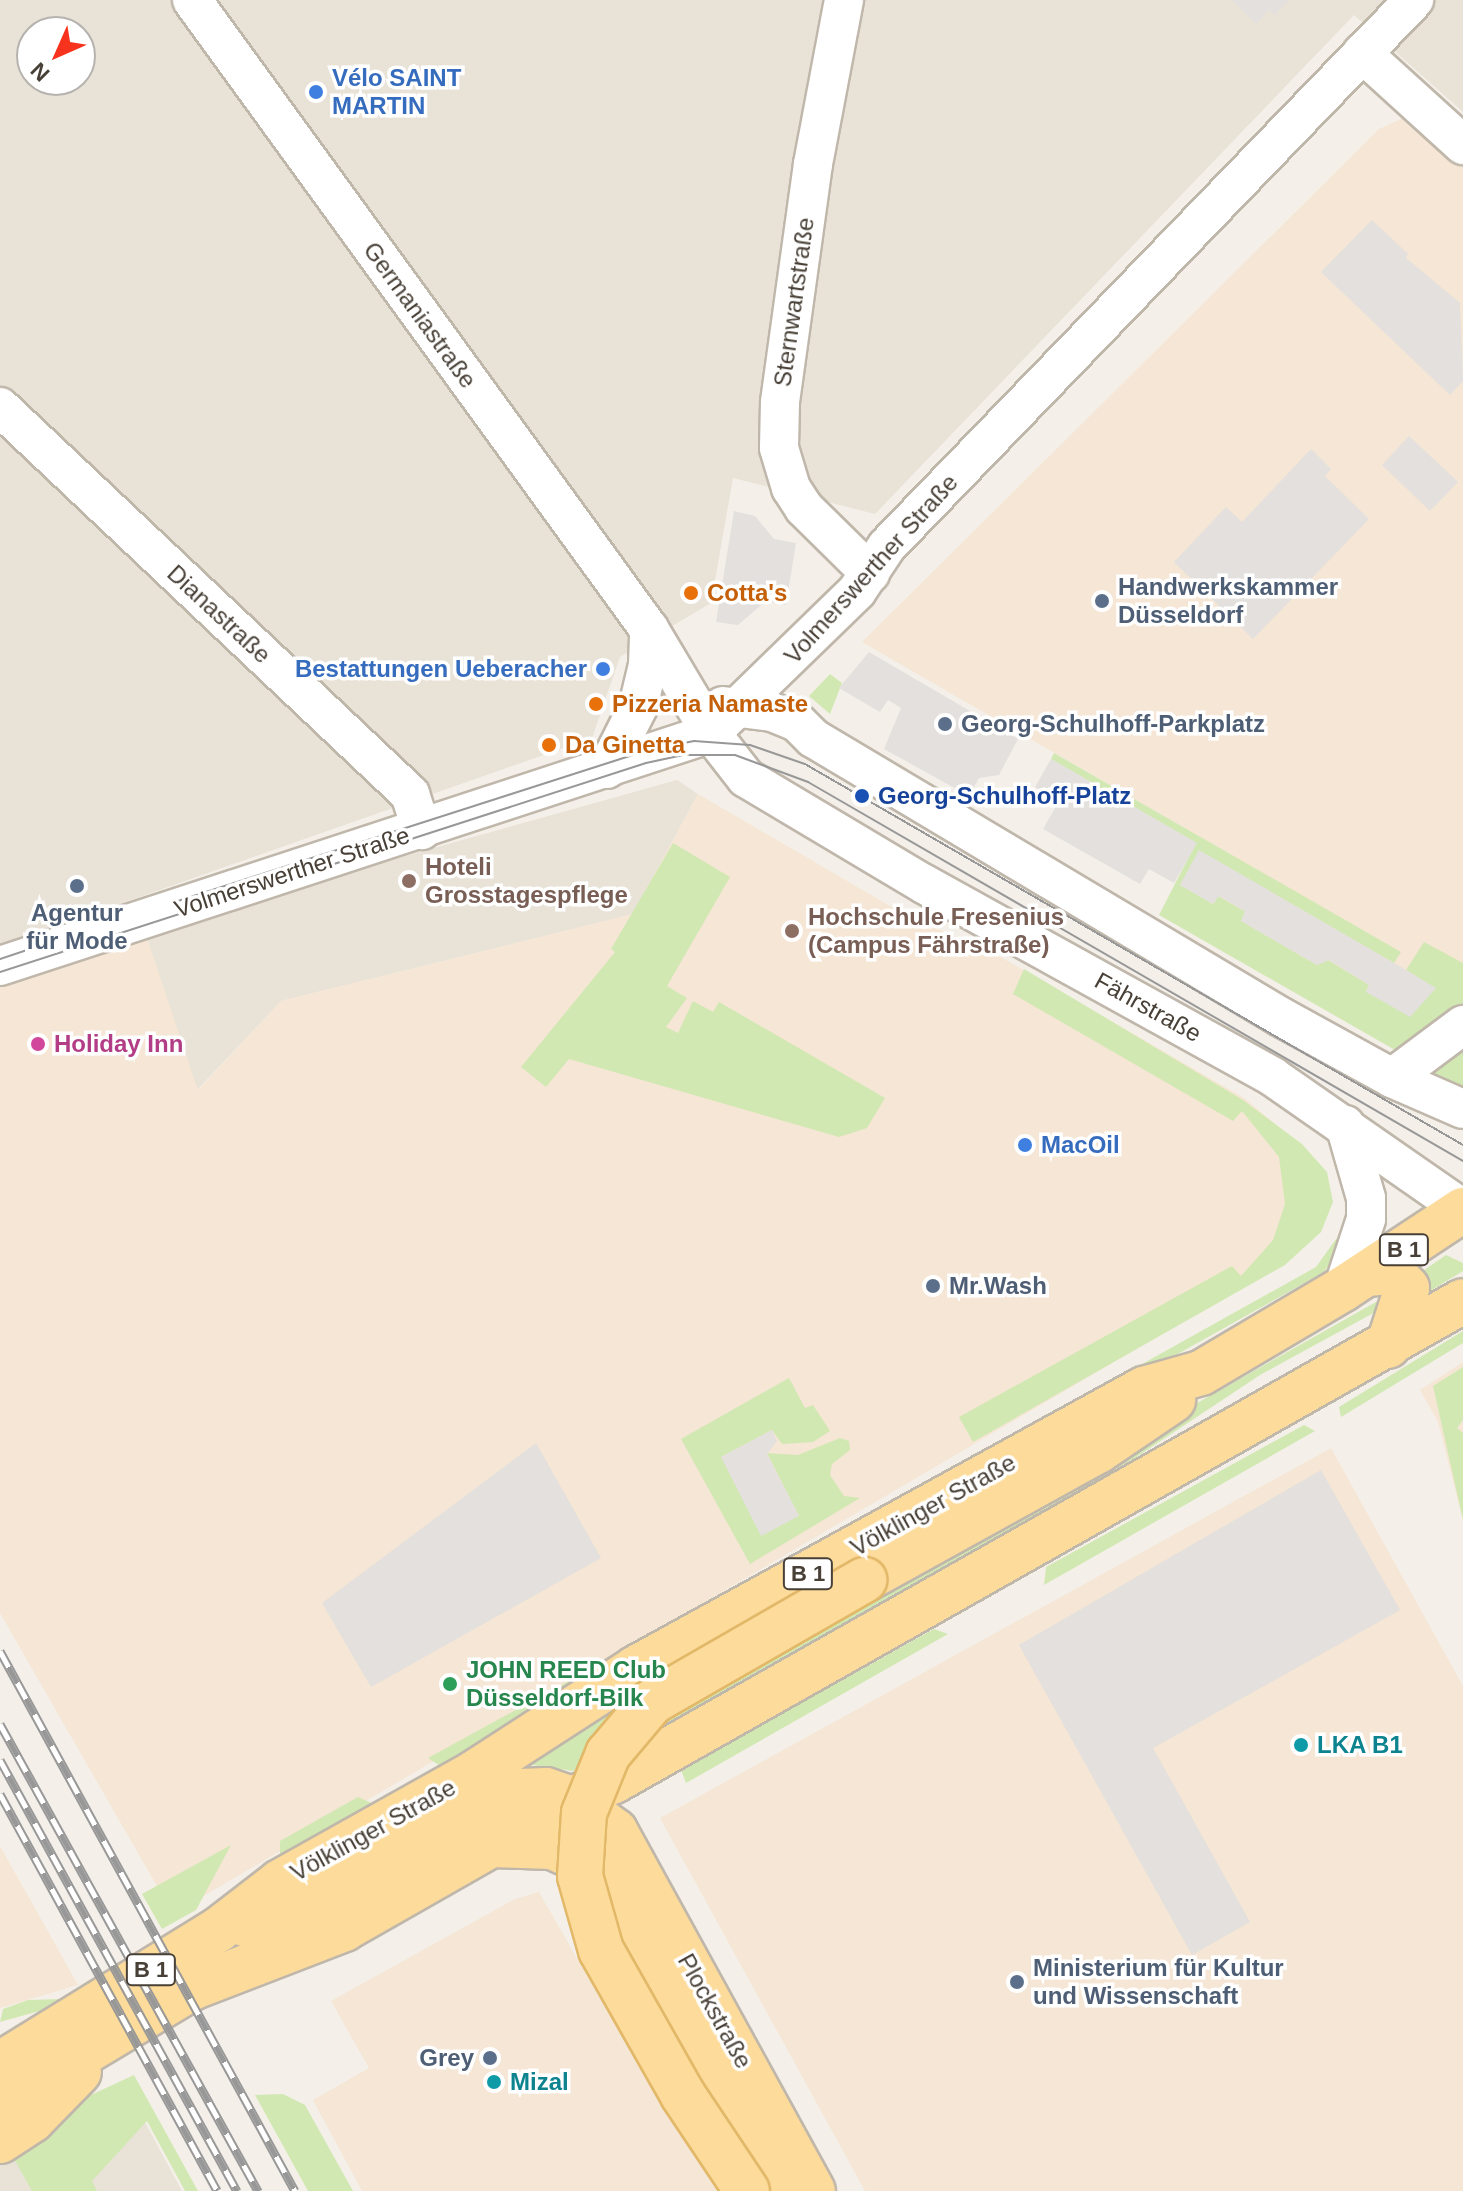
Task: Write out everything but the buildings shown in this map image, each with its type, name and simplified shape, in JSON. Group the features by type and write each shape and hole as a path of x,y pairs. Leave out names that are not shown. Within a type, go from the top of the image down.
{"main road":[{"name":"Völklinger Straße","path":"0,2103 93,2025 280,1882 474,1773 636,1668 1144,1389 1201,1373 1355,1282 1463,1210"},
{"path":"1355,1282 1392,1272 1405,1282 1388,1346"},
{"name":"Völklinger Straße","path":"0,2064 344,1929 572,1799 614,1781 1463,1301"},
{"path":"747,2191 683,2095 601,1950 580,1876 584,1813 608,1754 652,1702 1098,1451 1159,1413 1201,1373"},
{"path":"614,1781 615,1831"},
{"name":"B 1","path":"218,1930 318,1898 520,1791 546,1790 572,1799 615,1831"},
{"name":"Plockstraße","path":"615,1831 813,2191"},
{"name":"Plockstraße","path":"492,1845 527,1843 574,1855 595,1874 685,2035 791,2191"},
{"path":"0,2034 93,2025"},
{"path":"0,2141 32,2120 93,2025"}],"street":[{"name":"Germaniastraße","path":"192,0 649,629 711,733"},
{"name":"Sternwartstraße","path":"844,0 813,164 780,403 779,448 791,488 804,508 870,573"},
{"name":"Volmerswerther Straße","path":"0,966 711,733 742,709 870,573 887,546 1414,0"},
{"path":"1362,53 1463,145"},
{"name":"Dianastraße","path":"0,407 410,794 422,830"},
{"path":"607,769 638,707 648,665 649,629"},
{"path":"692,701 797,722 813,738 1044,872 1137,933 1392,1078 1463,1109"},
{"path":"757,787 744,761 753,741 780,732 813,738"},
{"name":"Fährstraße","path":"711,733 733,766 757,787 1273,1077 1345,1125 1405,1173 1463,1210"},
{"path":"1392,1078 1463,1025"},
{"path":"1345,1125 1366,1198 1366,1219 1355,1282"}],"shaded area":[{"path":"0,0 1463,0 1463,112 1354,15 875,514 733,478 711,603 620,657 592,738 0,946"},
{"path":"1232,0 1289,0 1275,15 1269,10 1256,24"},
{"path":"1410,115 1463,159 1463,1016 1427,1042 1172,890 1202,838 862,642 1379,129"},
{"path":"1372,220 1408,254 1406,258 1460,303 1463,381 1450,395 1321,272"},
{"path":"1409,436 1458,482 1430,511 1382,465"},
{"path":"1311,449 1331,469 1325,476 1369,519 1253,639 1174,562 1226,507 1242,522"},
{"path":"734,511 755,516 774,539 796,543 786,605 765,602 738,625 716,622"},
{"name":"Georg-Schulhoff-Parkplatz","path":"869,652 1018,739 999,775 979,778 969,796 884,749 901,708 888,700 880,712 839,688"},
{"path":"1051,759 1197,843 1174,883 1149,869 1140,884 1043,829 1059,801 1035,787"},
{"path":"677,780 698,794 633,914 281,1001 197,1090 144,929"},
{"path":"698,794 914,920 982,946 1244,1098 1303,1147 1288,1260 173,1914 0,1613 0,978 144,929 198,1090 281,1001 633,914"},
{"path":"1199,850 1436,988 1410,1017 1366,992 1369,985 1329,960 1317,965 1241,921 1245,911 1219,896 1213,904 1180,885"},
{"path":"1463,1362 1463,1520 1438,1422 1420,1390"},
{"path":"772,1430 777,1441 767,1454 799,1516 761,1536 721,1457"},
{"path":"536,1443 601,1558 371,1687 322,1603"},
{"path":"1331,1448 1463,1686 1463,2191 865,2191 660,1818"},
{"path":"1321,1470 1400,1610 1153,1748 1250,1922 1192,1955 1019,1645"},
{"path":"0,1846 78,1985 0,2008"},
{"path":"539,1892 598,1995 722,2191 362,2191 313,2100 369,2068 331,2001 515,1899"},
{"path":"133,2100 182,2191 0,2191 0,2145"}],"green space":[{"path":"830,674 842,683 830,714 809,696"},
{"path":"1054,753 1401,952 1394,963 1200,851 1180,885 1213,904 1218,896 1246,912 1241,921 1317,965 1328,960 1369,985 1366,991 1436,989 1406,970 1424,942 1463,963 1463,1008 1402,1054 1159,915 1196,843 1051,759"},
{"path":"673,843 730,877 667,986 687,998 666,1027 678,1033 693,1001 713,1012 719,1002 885,1098 867,1128 839,1137 569,1059 546,1087 521,1067 615,952 611,949"},
{"path":"1024,969 1243,1100 1302,1144 1327,1172 1333,1202 1321,1232 1285,1265 973,1442 959,1417 1232,1266 1241,1276 1273,1240 1285,1204 1279,1157 1242,1111 1233,1121 1013,994"},
{"path":"1463,1035 1463,1090 1432,1072 1436,1057"},
{"path":"1355,1228 1324,1272 778,1578 768,1573 1316,1267 1336,1239"},
{"path":"1446,1255 1463,1263 1463,1271 1422,1296 1420,1273"},
{"path":"1383,1298 1379,1310 1260,1375 1135,1458 632,1745 573,1771 532,1765 304,1891 565,1726 1167,1420"},
{"path":"1463,1331 1463,1343 1341,1417 1339,1407"},
{"path":"1463,1367 1463,1420 1457,1428 1463,1433 1463,1520 1433,1386"},
{"path":"789,1378 805,1408 813,1405 830,1431 813,1442 782,1444 772,1430 721,1457 799,1516 767,1453 798,1455 840,1438 849,1441 850,1450 832,1464 830,1475 844,1496 860,1498 750,1564 681,1439"},
{"path":"1304,1425 1315,1431 1044,1585 1046,1567"},
{"path":"934,1629 948,1634 686,1783 681,1770"},
{"path":"649,1637 448,1771 428,1758"},
{"path":"358,1797 376,1805 280,1860 280,1841"},
{"path":"231,1845 196,1910 162,1929 142,1894"},
{"path":"62,1999 61,2005 0,2022 3,2009 28,2000"},
{"path":"134,2075 198,2191 185,2191 147,2121 92,2181 97,2191 32,2191 14,2159 80,2100"},
{"path":"283,2094 305,2105 353,2191 308,2191 255,2095"}],"tram line":[{"path":"175,902 648,750 694,741 750,745 805,764 1463,1145"},
{"path":"0,972 646,763 683,755 735,755 808,782 1463,1161"},
{"path":"0,959 57,940"}],"railway":[{"path":"0,1651 295,2191"},
{"path":"0,1724 258,2191"},
{"path":"0,1760 237,2191"},
{"path":"0,1794 217,2191"}],"place":[{"name":"Vélo SAINT MARTIN","path":"316,92"},
{"name":"Cotta's","path":"691,593"},
{"name":"Handwerkskammer Düsseldorf","path":"1102,601"},
{"name":"Bestattungen Ueberacher","path":"603,669"},
{"name":"Pizzeria Namaste","path":"596,704"},
{"name":"Georg-Schulhoff-Parkplatz","path":"945,724"},
{"name":"Da Ginetta","path":"549,745"},
{"name":"Georg-Schulhoff-Platz","path":"862,796"},
{"name":"Hoteli Grosstagespflege","path":"409,881"},
{"name":"Agentur für Mode","path":"77,886"},
{"name":"Hochschule Fresenius (Campus Fährstraße)","path":"792,931"},
{"name":"Holiday Inn","path":"38,1044"},
{"name":"MacOil","path":"1025,1145"},
{"name":"Mr.Wash","path":"933,1286"},
{"name":"JOHN REED Club Düsseldorf-Bilk","path":"450,1684"},
{"name":"LKA B1","path":"1301,1745"},
{"name":"Ministerium für Kultur und Wissenschaft","path":"1017,1982"},
{"name":"Grey","path":"490,2058"},
{"name":"Mizal","path":"494,2082"}]}
